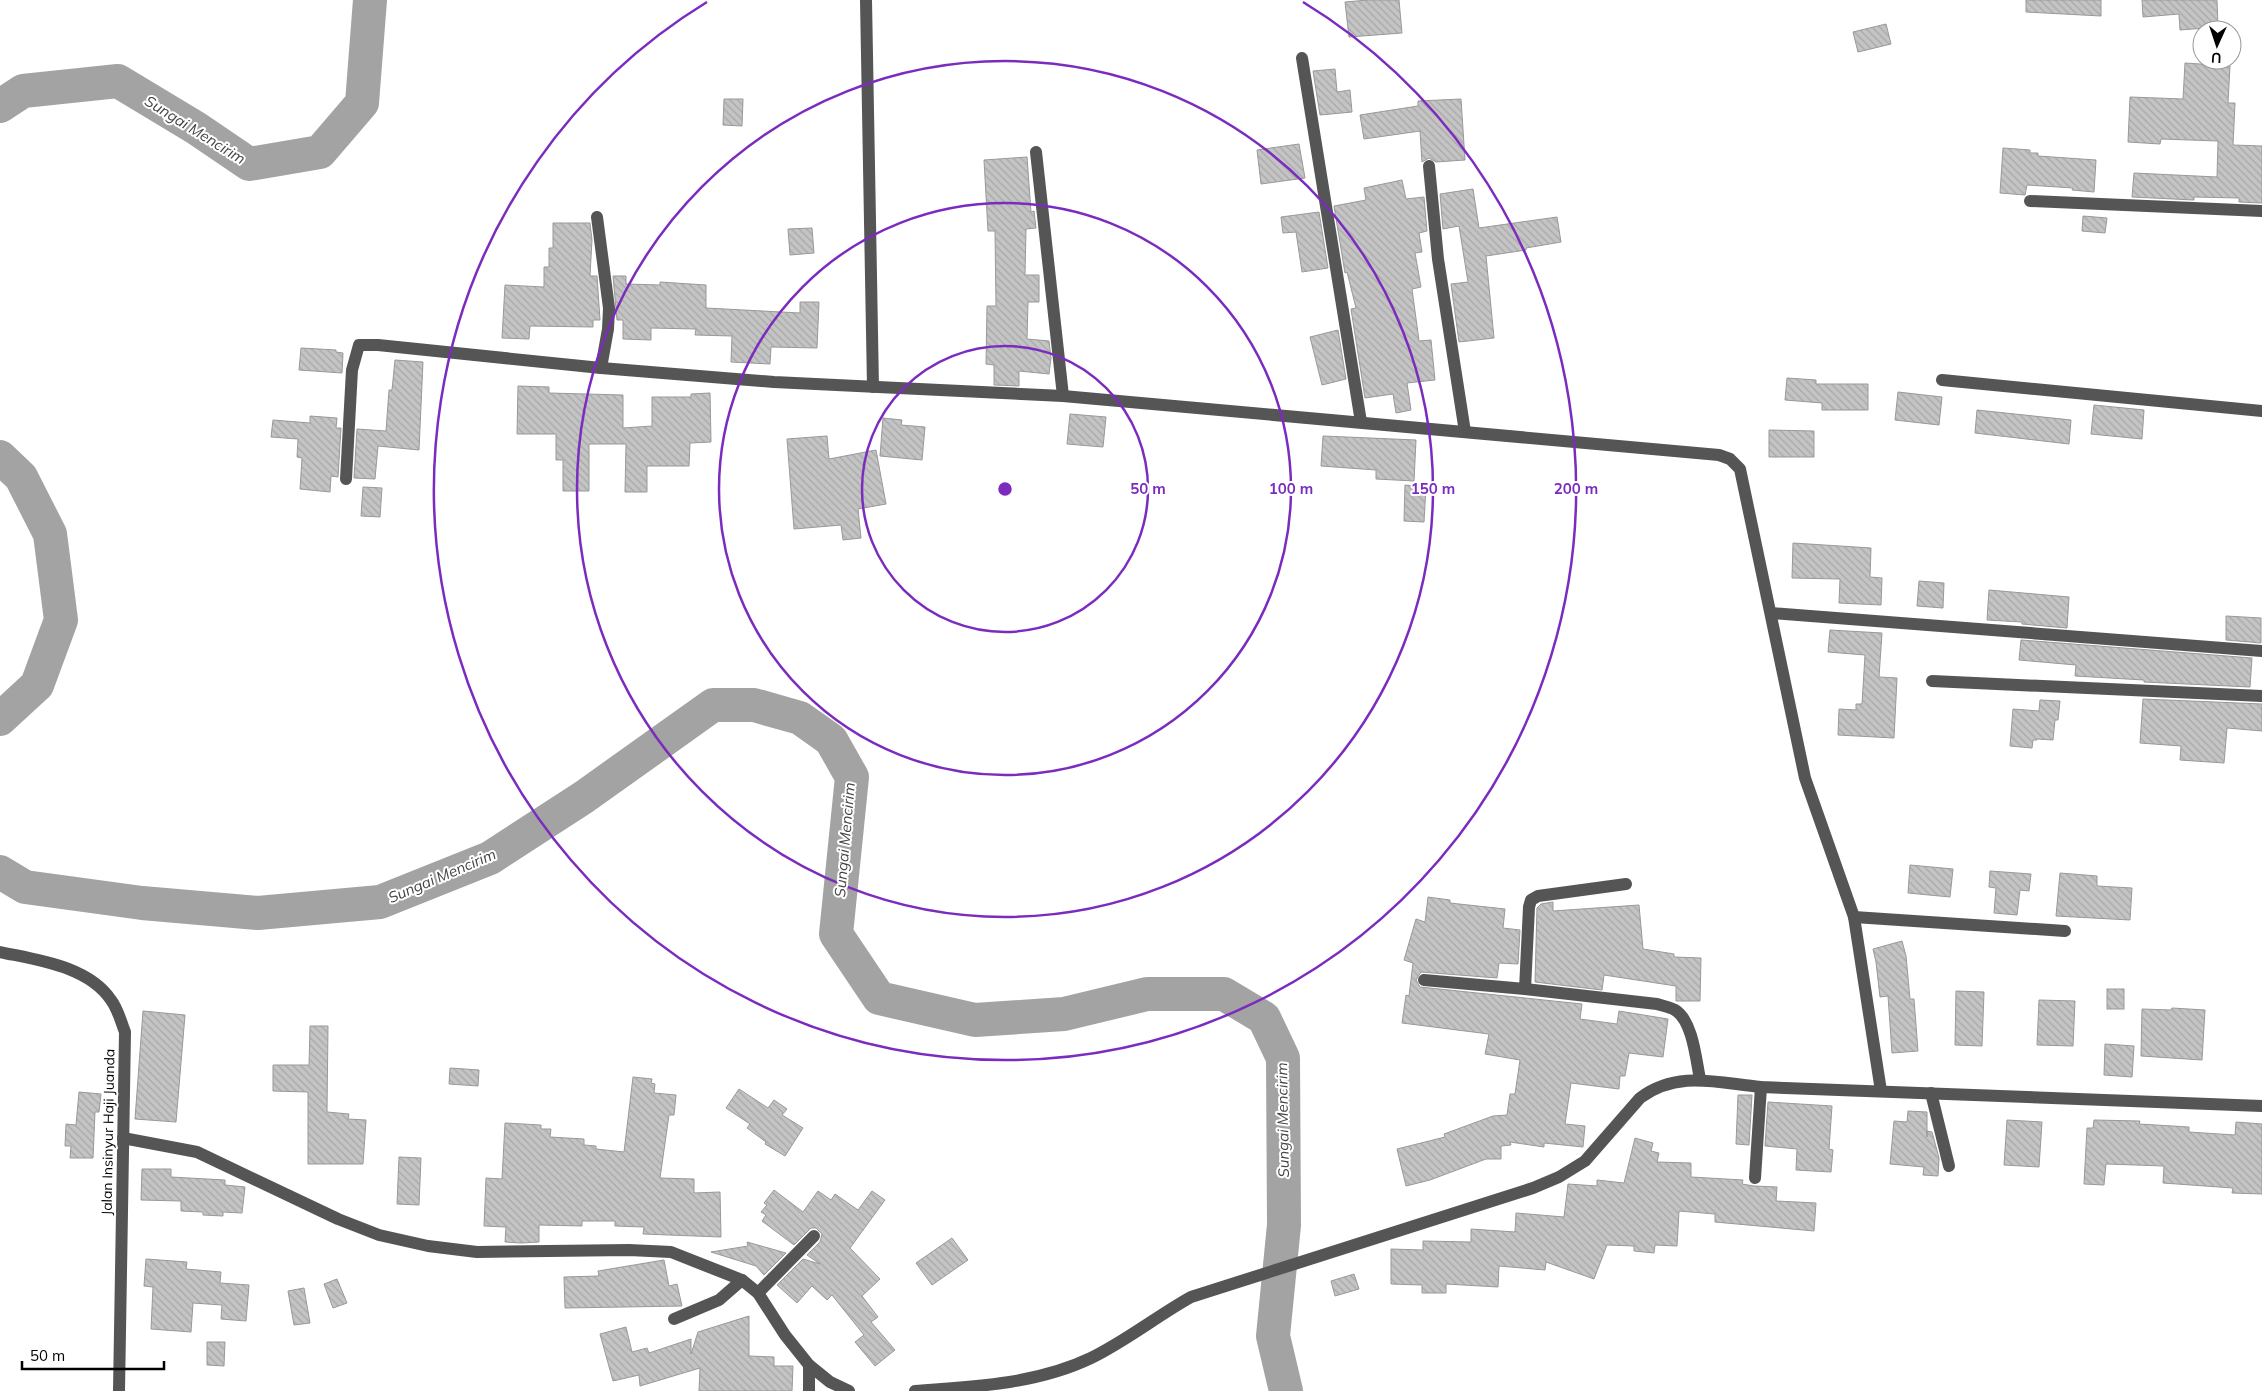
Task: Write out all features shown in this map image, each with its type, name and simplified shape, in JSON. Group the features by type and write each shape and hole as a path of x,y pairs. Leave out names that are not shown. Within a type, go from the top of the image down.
{"street":[{"path":"866,0 874,387"},
{"path":"1302,58 1361,422"},
{"path":"1036,152 1063,396"},
{"path":"1428,166 1438,259 1465,432"},
{"path":"2030,201 2221,210 2262,210"},
{"path":"597,217 608,308 608,328 601,368"},
{"path":"346,479 352,370 359,345 378,345 601,368 774,382 1063,396 1719,455 1730,458 1740,470 1805,778 1854,917 1881,1090"},
{"path":"1942,380 2262,411"},
{"path":"1771,613 2262,651"},
{"path":"1932,681 2262,696"},
{"path":"1525,989 1528,907 1532,900 1538,896 1626,884"},
{"path":"1854,917 2065,931"},
{"name":"Jalan Insinyur Haji Juanda","path":"0,952 64,966 96,985 112,1000 125,1032 119,1391"},
{"path":"1424,980 1657,1004 1676,1010 1686,1020 1700,1079"},
{"path":"915,1391 1012,1381 1055,1371 1089,1359 1124,1341 1191,1296 1533,1188 1558,1177 1585,1161 1640,1098 1668,1082 1700,1079 1761,1087 1881,1090 2262,1106"},
{"path":"1755,1178 1761,1087"},
{"path":"1931,1093 1949,1166"},
{"path":"123,1138 197,1152 283,1195 380,1235 428,1246 477,1252 629,1250 670,1252 742,1280 758,1294 785,1335 810,1365 830,1382 849,1391"},
{"path":"758,1294 814,1236"},
{"path":"674,1319 719,1300 742,1280"},
{"path":"809,1391 810,1365"}],"building":[{"path":"1399,0 1402,33 1349,37 1345,2"},
{"path":"2026,0 2101,0 2101,16 2026,12"},
{"path":"2142,0 2217,0 2218,20 2192,20 2192,29 2180,30 2179,14 2143,17"},
{"path":"1886,24 1891,44 1858,52 1853,32"},
{"path":"2185,63 2192,63 2192,70 2230,70 2228,103 2235,103 2233,145 2262,146 2262,203 2239,202 2239,198 2194,197 2194,200 2132,197 2134,173 2217,177 2218,141 2161,139 2160,144 2128,142 2130,97 2183,99"},
{"path":"1335,69 1337,92 1350,90 1352,112 1320,115 1313,71"},
{"path":"724,99 743,99 742,126 723,125"},
{"path":"1461,99 1465,160 1436,162 1429,158 1422,162 1420,131 1364,139 1360,115 1418,106 1418,101"},
{"path":"1299,144 1305,178 1261,184 1257,150"},
{"path":"2003,148 2030,150 2030,153 2038,153 2038,156 2096,160 2094,192 2072,190 2073,188 2027,185 2025,195 2000,193"},
{"path":"1027,157 1031,212 1034,211 1036,228 1026,229 1025,275 1039,275 1039,302 1028,302 1027,339 1049,341 1051,358 1049,374 1019,371 1019,386 994,385 994,365 986,364 987,306 996,306 995,231 988,231 984,160"},
{"path":"1402,180 1406,199 1424,197 1427,231 1419,233 1422,252 1415,253 1421,287 1412,289 1419,341 1431,340 1435,380 1407,383 1411,410 1396,413 1393,394 1365,398 1351,309 1356,308 1347,272 1345,273 1334,206 1366,200 1364,188"},
{"path":"1473,189 1479,228 1557,217 1561,242 1486,256 1494,338 1459,342 1451,284 1468,282 1459,226 1443,229 1440,194"},
{"path":"1319,212 1328,268 1302,272 1296,232 1283,233 1281,217"},
{"path":"2083,216 2107,218 2105,233 2082,231"},
{"path":"553,223 590,223 592,240 590,276 597,276 600,320 593,320 593,327 530,326 529,339 502,338 505,285 544,287 544,267 549,267 549,248 553,248"},
{"path":"812,228 814,253 790,255 788,229"},
{"path":"613,276 626,276 626,284 660,285 660,282 706,285 706,308 800,313 800,302 819,302 817,348 771,347 770,364 731,362 732,336 695,335 696,329 651,328 651,340 623,339 623,320 617,320"},
{"path":"1338,330 1346,379 1322,385 1310,337"},
{"path":"301,348 336,350 336,352 343,353 342,373 299,370"},
{"path":"395,360 423,362 419,450 378,446 375,479 354,478 357,429 386,431 389,390 392,390"},
{"path":"1787,378 1816,380 1816,384 1868,384 1868,410 1822,410 1822,403 1785,400"},
{"path":"518,386 549,387 549,393 623,395 623,428 652,426 652,397 691,397 691,394 710,393 711,442 690,443 689,466 647,466 647,492 625,492 626,444 589,444 589,491 563,491 563,460 556,460 556,434 517,434"},
{"path":"1898,392 1942,397 1939,425 1895,420"},
{"path":"2094,405 2144,410 2142,439 2091,434"},
{"path":"1977,410 2071,420 2069,444 1975,433"},
{"path":"1070,414 1106,417 1103,447 1067,444"},
{"path":"310,416 337,418 336,428 341,428 338,477 331,476 330,492 300,489 302,458 297,457 298,439 271,437 273,420 310,423"},
{"path":"883,418 902,420 901,425 925,427 922,460 880,456"},
{"path":"1769,430 1814,431 1814,457 1769,457"},
{"path":"827,436 829,459 876,450 886,504 858,509 861,538 843,540 841,525 794,529 787,439"},
{"path":"1323,436 1416,440 1414,481 1376,479 1376,470 1321,466"},
{"path":"1405,485 1426,487 1424,522 1404,521"},
{"path":"363,487 382,488 380,517 361,516"},
{"path":"1793,543 1871,548 1870,577 1882,578 1881,605 1839,603 1840,579 1792,578"},
{"path":"1919,581 1944,583 1943,608 1917,606"},
{"path":"1989,590 2069,597 2067,628 1987,620"},
{"path":"2226,616 2261,618 2261,643 2226,640"},
{"path":"1830,630 1882,633 1879,677 1897,678 1894,738 1838,735 1839,709 1856,710 1856,704 1862,704 1865,655 1828,652"},
{"path":"2021,640 2252,658 2250,687 2144,682 2144,680 2075,676 2076,665 2019,660"},
{"path":"2143,699 2262,704 2262,731 2227,728 2224,763 2180,760 2181,746 2140,743"},
{"path":"2040,700 2060,701 2058,720 2055,720 2053,740 2033,740 2032,748 2010,746 2013,709 2039,711"},
{"path":"1910,865 1953,869 1950,897 1908,893"},
{"path":"1990,871 2031,874 2029,891 2020,890 2017,915 1994,913 1996,888 1989,887"},
{"path":"2060,873 2097,876 2097,886 2132,888 2130,920 2056,916"},
{"path":"1428,897 1450,900 1450,903 1505,909 1503,928 1520,930 1518,964 1499,963 1497,978 1421,972 1416,980 1420,987 1582,1004 1580,1019 1617,1024 1619,1011 1668,1019 1663,1057 1629,1053 1625,1076 1620,1076 1619,1089 1571,1083 1565,1124 1585,1126 1583,1147 1544,1143 1544,1147 1510,1142 1511,1145 1501,1146 1501,1159 1486,1159 1430,1180 1406,1186 1397,1149 1445,1137 1444,1134 1493,1116 1507,1115 1510,1094 1515,1094 1520,1060 1485,1054 1489,1034 1402,1023 1406,995 1409,996 1413,963 1404,960 1416,919 1425,922"},
{"path":"1553,902 1553,911 1639,905 1643,949 1674,954 1674,957 1701,958 1700,1001 1676,1001 1676,986 1604,975 1602,990 1535,982 1537,908 1541,904"},
{"path":"1902,941 1906,956 1910,999 1914,999 1918,1051 1892,1053 1888,996 1880,997 1873,949"},
{"path":"2107,989 2124,989 2124,1009 2107,1009"},
{"path":"1956,991 1984,992 1982,1046 1955,1045"},
{"path":"2039,1000 2075,1001 2073,1046 2037,1045"},
{"path":"2172,1008 2205,1010 2202,1060 2141,1056 2142,1009 2171,1010"},
{"path":"143,1011 185,1015 176,1122 135,1119"},
{"path":"310,1026 328,1026 327,1112 349,1114 348,1119 366,1120 363,1164 308,1164 308,1092 273,1091 273,1065 309,1065"},
{"path":"2105,1044 2134,1046 2132,1077 2104,1075"},
{"path":"450,1068 479,1070 478,1086 449,1084"},
{"path":"633,1077 652,1079 651,1083 655,1084 654,1093 676,1095 674,1115 669,1115 660,1178 694,1179 694,1193 720,1192 721,1237 643,1234 644,1227 615,1226 615,1221 582,1221 582,1226 539,1225 539,1242 521,1243 505,1242 506,1227 484,1226 486,1178 502,1179 505,1123 541,1125 541,1129 551,1129 550,1137 584,1139 584,1145 596,1146 596,1149 624,1152"},
{"path":"739,1089 768,1108 774,1100 787,1109 782,1115 803,1128 785,1156 765,1144 766,1142 747,1128 750,1124 726,1108"},
{"path":"79,1092 101,1094 99,1112 95,1112 93,1158 70,1158 71,1146 65,1146 66,1124 76,1125"},
{"path":"1738,1095 1752,1095 1749,1145 1736,1144"},
{"path":"1768,1102 1832,1106 1829,1149 1833,1150 1831,1172 1796,1170 1797,1149 1765,1146"},
{"path":"1908,1111 1927,1112 1927,1131 1932,1132 1939,1158 1938,1176 1923,1175 1924,1167 1890,1164 1894,1121 1907,1122"},
{"path":"2007,1120 2042,1122 2039,1167 2004,1165"},
{"path":"2094,1120 2140,1121 2139,1124 2189,1127 2189,1132 2235,1135 2236,1122 2262,1124 2262,1194 2232,1193 2233,1188 2163,1183 2164,1166 2106,1164 2104,1185 2084,1184 2087,1128 2093,1128"},
{"path":"1635,1138 1653,1143 1651,1151 1659,1153 1657,1162 1691,1163 1691,1177 1743,1180 1742,1184 1777,1187 1776,1201 1816,1203 1814,1231 1715,1222 1715,1214 1679,1211 1677,1246 1655,1245 1654,1253 1634,1251 1634,1246 1607,1245 1594,1279 1546,1262 1545,1270 1499,1266 1498,1287 1446,1284 1446,1293 1422,1293 1422,1285 1391,1284 1391,1249 1423,1250 1423,1241 1471,1242 1471,1229 1515,1232 1516,1213 1564,1217 1568,1184 1597,1186 1597,1180 1624,1183"},
{"path":"399,1157 421,1158 419,1205 397,1204"},
{"path":"142,1169 171,1169 171,1177 225,1180 225,1185 245,1187 242,1213 223,1212 223,1216 203,1215 203,1212 181,1211 181,1201 141,1200"},
{"path":"774,1190 803,1212 818,1191 831,1200 835,1194 858,1210 872,1191 885,1200 850,1248 880,1279 862,1296 878,1317 871,1322 895,1350 875,1366 855,1342 864,1335 832,1295 827,1300 812,1286 797,1303 777,1285 803,1259 820,1264 807,1255 820,1242 822,1234 816,1228 811,1228 794,1245 762,1221 766,1215 761,1212 767,1205 764,1203"},
{"path":"952,1238 968,1260 932,1285 916,1263"},
{"path":"747,1242 786,1253 764,1275 756,1266 711,1252 748,1246"},
{"path":"146,1259 187,1262 186,1269 221,1272 220,1283 249,1285 246,1321 221,1319 222,1305 193,1303 191,1332 151,1329 153,1287 144,1286"},
{"path":"664,1260 669,1286 677,1284 682,1306 565,1308 564,1277 599,1276 598,1271"},
{"path":"1354,1274 1359,1289 1335,1296 1331,1281"},
{"path":"337,1279 347,1303 333,1308 324,1284"},
{"path":"304,1288 310,1323 294,1325 288,1291"},
{"path":"749,1316 749,1356 774,1357 774,1366 793,1366 792,1391 699,1391 700,1368 640,1386 639,1375 613,1381 600,1334 626,1327 632,1352 647,1348 649,1353 691,1339 691,1354 698,1332"},
{"path":"207,1342 225,1342 224,1366 207,1365"}],"waterway":[{"name":"Sungai Mencirim","path":"0,106 23,91 118,81 196,128 249,164 320,152 362,103 370,0"},
{"name":"Sungai Mencirim","path":"0,457 21,477 50,534 61,620 37,685 0,719"},
{"name":"Sungai Mencirim","path":"0,872 25,887 142,903 258,913 380,902 490,858 584,797 713,705 754,705 800,718 831,740 852,777 836,934 879,998 975,1020 1064,1014 1147,994 1224,994 1264,1018 1283,1058 1284,1225 1273,1336 1286,1391"}]}
